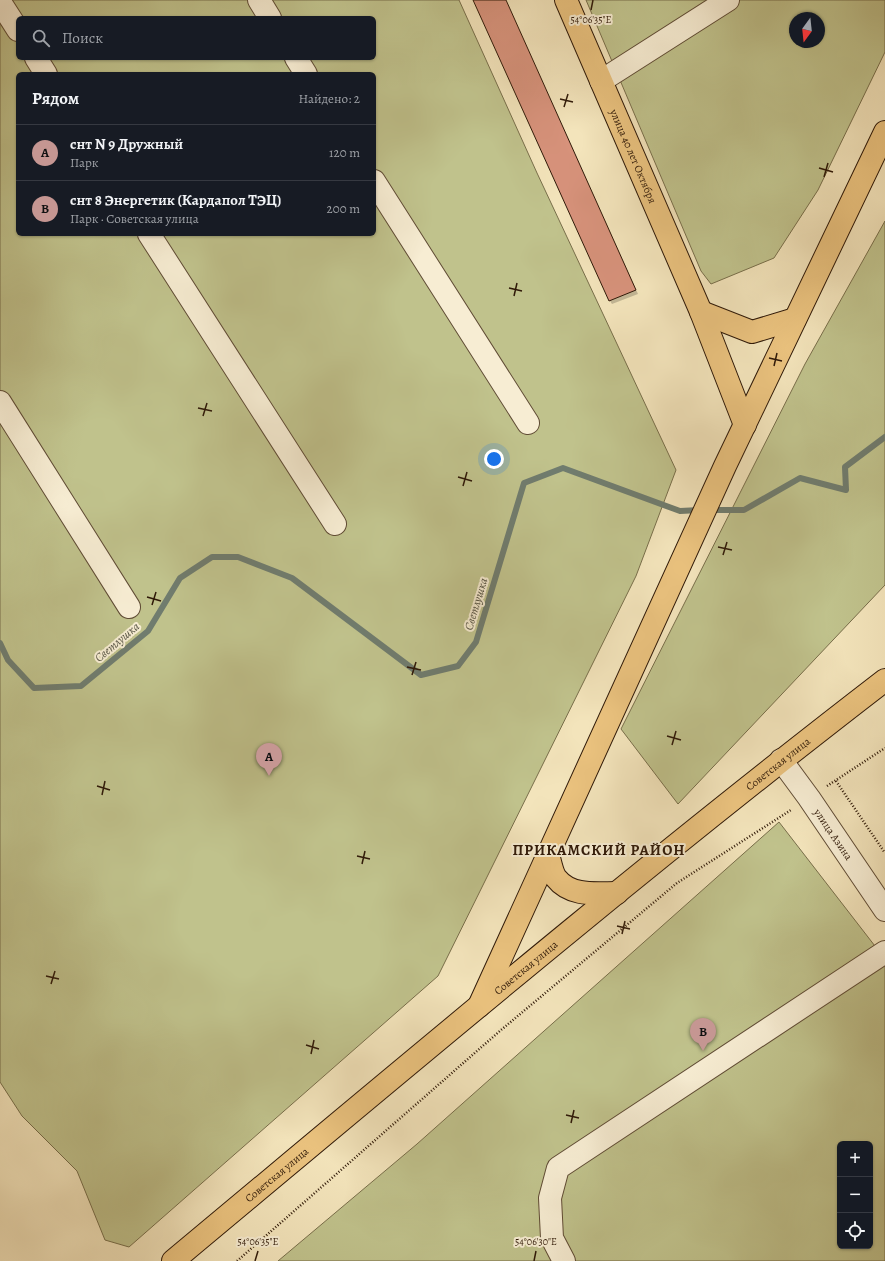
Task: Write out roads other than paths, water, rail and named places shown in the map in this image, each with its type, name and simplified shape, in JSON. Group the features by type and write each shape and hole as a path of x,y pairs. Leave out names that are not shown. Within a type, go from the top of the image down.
{"main road":[{"name":"улица 40 лет Октября","path":"566,0 701,312 745,425"},
{"path":"479,1006 725,466 885,132"},
{"path":"701,312 752,332 795,319"},
{"name":"Советская улица","path":"173,1261 617,893 781,760 885,680"},
{"path":"548,854 555,878 569,888 585,894 617,893"}],"street":[{"path":"258,0 269,16"},
{"path":"601,81 728,0"},
{"path":"5,5 16,26"},
{"path":"37,60 45,72"},
{"path":"297,60 305,72"},
{"path":"376,184 528,423"},
{"path":"150,236 335,524"},
{"path":"0,402 128,607"},
{"name":"улица Азина","path":"781,760 809,798 885,910"},
{"path":"564,1261 552,1238 550,1198 558,1168 885,952"}],"waterway":[{"name":"Светлушка","path":"709,510 744,510 800,478 846,490 845,467 885,437"},
{"name":"Светлушка","path":"0,643 8,660 34,688 81,686 148,631 180,578 212,557 238,557 292,578 421,675 458,666 476,642 524,483 563,468 680,511 700,510"}],"place":[{"name":"снт N 9 Дружный","path":"269,776"},
{"name":"снт 8 Энергетик (Кардапол ТЭЦ)","path":"703,1051"}],"district":[{"name":"ПРИКАМСКИЙ РАЙОН","path":"599,850"}]}
